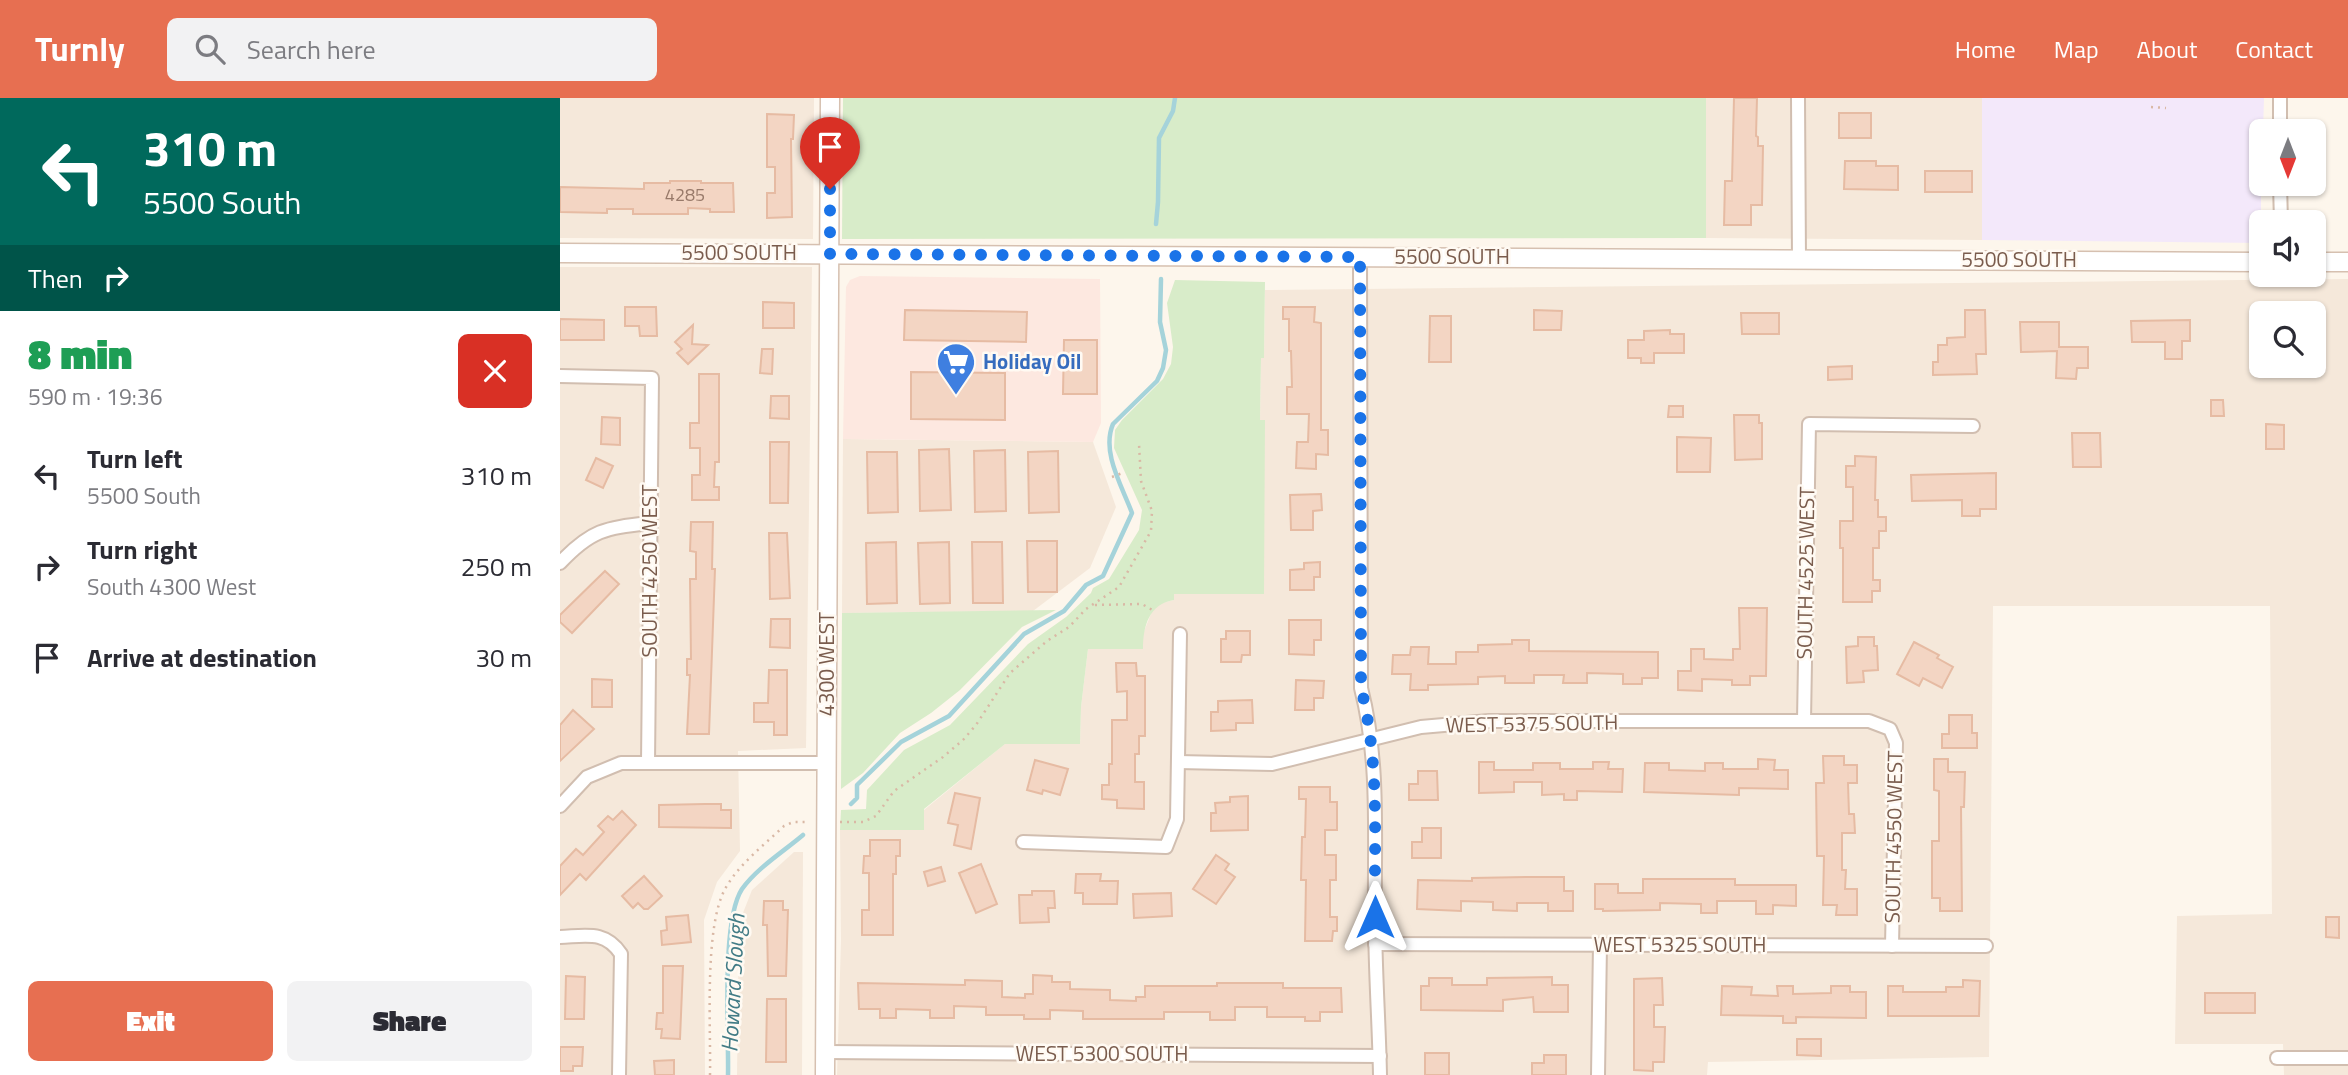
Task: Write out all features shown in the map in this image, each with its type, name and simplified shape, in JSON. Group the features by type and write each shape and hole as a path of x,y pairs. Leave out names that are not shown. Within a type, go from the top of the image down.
{"main road":[{"name":"4300 WEST","path":"825,1075 830,98"},
{"name":"5500 SOUTH","path":"560,253 2249,262"},
{"path":"2326,262 2348,262"}],"street":[{"path":"1798,98 1799,259"},
{"path":"2280,98 2280,119"},
{"path":"1360,257 1361,688 1374,757 1375,944 1380,1075"},
{"name":"SOUTH 4250 WEST","path":"560,376 652,378 649,763"},
{"name":"SOUTH 4525 WEST","path":"1804,721 1809,424 1973,426"},
{"path":"560,563 579,543 608,528 650,523"},
{"path":"1023,842 1166,847 1177,819 1180,634"},
{"name":"WEST 5375 SOUTH","path":"1178,762 1272,764 1421,727 1489,721 1869,721 1890,729"},
{"name":"SOUTH 4550 WEST","path":"1890,729 1896,743 1892,946"},
{"path":"560,806 587,777 621,763 827,763"},
{"path":"560,937 599,936 613,942 621,954 619,1075"},
{"name":"WEST 5325 SOUTH","path":"1375,944 1986,946"},
{"path":"1598,1075 1600,945"},
{"name":"WEST 5300 SOUTH","path":"825,1052 1380,1056"},
{"path":"2277,1058 2348,1058"}],"path":[{"path":"2151,107 2166,108"},
{"path":"840,822 863,822 876,816 894,791 963,740 1010,673 1047,641 1069,627 1086,610 1119,587 1151,531 1152,511 1141,481 1139,444"},
{"path":"1112,477 1125,472"},
{"path":"1146,511 1152,511"},
{"path":"1095,605 1142,604 1154,611"},
{"path":"710,1075 712,950 717,908 724,891 738,871 784,826 793,822 811,822"}],"shaded area":[{"path":"560,98 814,98 813,239 560,238"},
{"path":"1706,98 1982,98 1982,240 1706,238"},
{"path":"1982,98 2264,98 2263,119 2249,119 2249,196 2261,196 2261,210 2249,210 2249,243 1982,240"},
{"path":"560,267 812,267 806,748 738,751 740,851 717,882 704,920 705,1075 560,1075"},
{"path":"860,276 1100,279 1101,423 1093,442 843,439 846,287 850,280"},
{"path":"2326,279 2348,279 2348,1075 2284,1075 2283,1044 2175,1044 2177,916 2272,914 2270,606 1993,606 1989,1057 1708,1062 1707,1075 837,1075 841,941 840,830 923,830 924,810 1006,743 1080,744 1081,707 1088,649 1143,649 1143,634 1152,611 1161,603 1174,600 1174,593 1264,420 1260,420 1261,358 1264,357 1265,290 2249,280 2249,287 2326,287"},
{"path":"843,439 1093,442 1116,507 1090,568 1033,611 842,613"},
{"path":"794,852 803,852 802,1075 737,1075 739,923 752,890"}],"green space":[{"path":"843,98 1706,98 1706,238 842,239"},
{"path":"1175,280 1265,282 1260,420 1265,420 1264,594 1174,594 1174,600 1159,606 1149,617 1144,632 1143,649 1088,649 1081,707 1080,744 1005,744 924,809 924,830 840,830 841,810 866,809 867,790 904,750 950,725 1028,644 1066,617 1093,588 1109,579 1139,530 1142,510 1114,448 1115,430 1163,379 1171,364 1173,347 1167,303"},
{"path":"1056,610 1022,627 960,690 900,733 863,773 841,789 842,613"}],"building":[{"path":"1734,98 1757,98 1756,136 1758,146 1763,146 1762,205 1751,205 1751,225 1724,225 1725,181 1732,181"},
{"path":"1839,113 1871,113 1871,138 1839,138"},
{"path":"767,114 794,115 791,139 792,217 767,218 767,193 775,193 775,167 767,167"},
{"path":"1845,161 1876,161 1876,166 1898,166 1898,190 1844,189"},
{"path":"1925,171 1972,171 1972,192 1925,192"},
{"path":"644,183 733,183 734,212 688,208 688,214 633,214 633,209 607,209 607,213 560,212 560,187 644,189"},
{"path":"763,302 794,303 794,328 763,328"},
{"path":"625,307 656,307 657,336 640,336 639,326 625,326"},
{"path":"1283,307 1315,307 1314,322 1321,323 1321,430 1328,430 1328,455 1316,454 1316,469 1296,468 1297,442 1308,442 1309,414 1287,414 1287,387 1292,387 1291,351 1289,319 1283,319"},
{"path":"905,310 1027,312 1026,342 904,340"},
{"path":"1534,310 1562,311 1561,330 1534,330"},
{"path":"1965,310 1985,310 1986,354 1976,354 1977,374 1933,375 1933,362 1938,362 1938,345 1947,345 1947,338 1965,337"},
{"path":"1741,313 1779,313 1779,334 1742,334"},
{"path":"1430,316 1451,316 1451,362 1429,362"},
{"path":"560,319 604,320 604,340 560,340"},
{"path":"2190,320 2190,341 2182,341 2182,359 2165,359 2165,342 2132,342 2131,321"},
{"path":"2020,322 2059,322 2059,347 2088,347 2088,368 2077,368 2076,379 2056,378 2057,351 2021,352"},
{"path":"693,325 692,344 708,345 688,364 677,353 682,349 675,342"},
{"path":"1670,330 1670,334 1684,334 1684,353 1654,353 1654,363 1641,363 1641,358 1628,358 1628,340 1644,340 1644,331"},
{"path":"1064,340 1097,340 1097,394 1063,394"},
{"path":"762,349 773,349 772,374 760,373"},
{"path":"1852,366 1852,379 1828,380 1828,367"},
{"path":"911,372 1005,373 1005,420 911,419"},
{"path":"699,374 719,374 719,462 715,462 714,487 719,487 719,500 692,500 692,475 700,475 700,448 690,448 690,423 699,423"},
{"path":"771,396 789,396 789,419 770,418"},
{"path":"2211,400 2223,400 2224,416 2211,416"},
{"path":"1669,406 1683,406 1683,417 1668,417"},
{"path":"1734,415 1759,415 1759,423 1762,423 1762,459 1735,460"},
{"path":"602,417 620,418 620,445 601,444"},
{"path":"2266,424 2284,425 2284,449 2266,449"},
{"path":"2072,433 2100,433 2101,467 2073,467"},
{"path":"1677,437 1711,438 1710,472 1677,472"},
{"path":"770,442 789,442 788,503 770,503"},
{"path":"949,449 951,510 920,511 919,450"},
{"path":"1005,450 1006,511 975,512 974,451"},
{"path":"1058,451 1059,512 1029,513 1028,452"},
{"path":"867,452 897,452 898,512 868,513"},
{"path":"1855,456 1876,457 1875,500 1878,500 1878,517 1886,517 1886,531 1879,531 1879,548 1873,548 1873,580 1880,580 1880,591 1872,591 1872,602 1843,602 1840,521 1853,521 1853,487 1846,487 1846,466 1855,466"},
{"path":"596,458 613,466 603,488 586,480"},
{"path":"1996,473 1996,509 1980,509 1980,516 1962,516 1962,500 1912,501 1911,475"},
{"path":"1321,494 1322,510 1313,511 1313,530 1291,530 1290,495"},
{"path":"691,522 713,522 712,569 715,569 709,734 687,734 690,675 687,675 687,659 691,659 690,579 696,579 696,552 690,551"},
{"path":"769,533 787,533 790,598 770,599"},
{"path":"1027,541 1057,541 1057,592 1028,592"},
{"path":"896,542 897,603 867,604 866,543"},
{"path":"949,542 950,603 920,604 918,543"},
{"path":"972,542 1002,542 1003,603 973,603"},
{"path":"1320,562 1320,577 1314,577 1314,590 1290,590 1290,570 1304,569 1304,563"},
{"path":"605,571 619,584 572,633 560,622 560,615"},
{"path":"1739,608 1767,608 1766,676 1750,676 1750,685 1732,685 1732,680 1702,679 1702,691 1678,690 1678,671 1691,671 1691,649 1704,649 1704,659 1733,660 1733,649 1740,649"},
{"path":"771,619 790,619 790,648 770,647"},
{"path":"1289,620 1321,620 1321,640 1314,640 1314,655 1289,654"},
{"path":"1226,631 1250,631 1250,655 1242,655 1241,662 1221,662 1221,639 1226,639"},
{"path":"1858,637 1874,637 1878,670 1863,671 1864,682 1847,683 1846,647 1858,646"},
{"path":"1512,640 1529,640 1529,651 1658,652 1658,678 1642,678 1642,684 1623,684 1623,674 1587,673 1587,683 1563,683 1564,675 1534,675 1534,683 1505,683 1505,676 1478,677 1478,684 1428,685 1428,690 1410,690 1411,674 1392,674 1393,655 1410,655 1411,647 1429,647 1428,664 1456,664 1456,652 1478,652 1478,645 1512,644"},
{"path":"1914,642 1939,655 1937,658 1953,667 1942,688 1923,678 1919,686 1897,674"},
{"path":"1116,663 1136,663 1137,676 1145,676 1145,736 1139,736 1139,754 1135,754 1135,782 1144,782 1144,809 1117,808 1117,800 1102,799 1102,785 1109,785 1109,764 1112,764 1112,720 1127,720 1127,691 1117,692"},
{"path":"769,670 787,670 787,735 774,735 774,722 754,722 754,703 768,703"},
{"path":"592,679 612,680 612,707 592,707"},
{"path":"1296,680 1324,681 1323,698 1314,698 1314,710 1295,710"},
{"path":"1252,700 1253,723 1236,723 1236,730 1211,731 1211,712 1218,712 1218,701"},
{"path":"573,710 594,729 560,761 560,725"},
{"path":"1949,715 1972,715 1972,733 1977,733 1977,748 1942,748 1942,734 1949,734"},
{"path":"1823,756 1844,756 1844,765 1857,765 1857,783 1848,783 1849,814 1854,814 1855,833 1842,833 1842,870 1846,870 1845,889 1857,889 1857,915 1836,915 1837,905 1823,905 1824,856 1817,856 1816,783 1824,783"},
{"path":"1758,759 1775,760 1774,770 1788,770 1788,789 1739,788 1739,795 1644,792 1645,763 1669,763 1669,770 1705,771 1705,763 1723,763 1723,769 1758,769"},
{"path":"1934,759 1948,759 1948,772 1965,772 1964,807 1961,807 1962,911 1940,911 1940,898 1932,898 1932,841 1939,841 1939,791 1934,790"},
{"path":"1035,760 1068,769 1060,795 1043,790 1042,794 1027,790"},
{"path":"1479,762 1494,762 1494,770 1533,770 1533,763 1560,763 1560,769 1593,769 1593,762 1609,762 1608,769 1623,769 1622,792 1577,791 1577,800 1564,800 1564,794 1542,795 1542,782 1514,782 1514,792 1479,793"},
{"path":"1418,771 1437,771 1438,800 1409,800 1409,784 1418,784"},
{"path":"1299,787 1330,787 1330,802 1337,802 1337,830 1325,830 1325,855 1336,855 1336,880 1330,880 1330,917 1337,917 1337,931 1333,931 1332,941 1305,941 1306,880 1301,880 1306,799 1299,799"},
{"path":"955,793 980,798 971,849 954,845 958,825 948,823"},
{"path":"1248,796 1248,830 1211,831 1211,813 1216,813 1215,803 1230,802 1230,797"},
{"path":"721,804 721,810 731,810 731,828 659,827 659,805"},
{"path":"622,811 636,825 586,880 580,874 560,895 560,866 576,849 583,855 604,832 598,826 608,816 613,820"},
{"path":"1422,828 1441,828 1441,858 1412,858 1412,842 1422,842"},
{"path":"870,840 900,840 900,856 896,856 896,874 893,874 893,935 862,935 862,910 869,910 869,873 863,873 864,856 870,856"},
{"path":"1216,855 1229,864 1225,870 1235,877 1216,904 1193,889"},
{"path":"981,864 997,904 976,913 959,873"},
{"path":"941,867 945,881 928,886 924,872"},
{"path":"1076,874 1101,874 1100,881 1118,881 1117,904 1083,904 1083,893 1075,893"},
{"path":"644,876 662,896 648,909 638,903 633,908 622,896"},
{"path":"1564,877 1564,891 1573,891 1573,911 1548,911 1548,903 1517,903 1517,911 1493,910 1493,902 1461,901 1461,911 1417,909 1418,880 1472,881 1472,878"},
{"path":"1643,879 1735,879 1735,885 1796,885 1796,906 1773,905 1773,914 1756,914 1756,901 1717,901 1717,913 1701,913 1701,904 1660,903 1660,910 1595,909 1595,884 1618,884 1618,893 1643,893"},
{"path":"1032,891 1054,891 1055,908 1048,908 1049,922 1020,923 1019,895 1032,895"},
{"path":"1171,893 1172,916 1134,918 1133,894"},
{"path":"764,901 783,901 783,910 788,910 786,976 768,976 767,925 763,925"},
{"path":"688,915 691,942 662,945 661,931 667,930 666,917"},
{"path":"2326,917 2339,917 2339,938 2326,937"},
{"path":"663,966 683,966 680,1039 661,1038 662,1029 656,1029 657,1013 663,1013"},
{"path":"1033,975 1052,976 1052,982 1070,982 1070,989 1110,990 1110,1000 1136,1001 1136,997 1145,997 1145,986 1283,983 1283,988 1341,988 1342,1012 1320,1012 1320,1021 1305,1021 1305,1017 1267,1017 1267,1007 1235,1007 1235,1020 1210,1020 1210,1012 1164,1012 1164,1019 1083,1019 1083,1011 1050,1010 1050,1019 1024,1019 1024,1015 986,1015 986,1007 954,1006 954,1018 930,1018 930,1010 896,1009 896,1018 880,1018 880,1009 859,1009 858,983 965,985 965,980 1002,981 1002,997 1025,998 1025,994 1033,994"},
{"path":"566,976 585,977 584,1019 565,1019"},
{"path":"1552,977 1552,985 1568,985 1568,1012 1534,1012 1533,997 1503,1000 1503,1011 1421,1010 1421,986 1429,986 1429,978 1452,978 1452,985 1487,985 1487,978"},
{"path":"1662,978 1663,1005 1654,1005 1654,1027 1665,1027 1664,1062 1653,1062 1653,1071 1634,1070 1634,979"},
{"path":"1963,980 1980,981 1979,1016 1888,1016 1888,986 1903,986 1903,992 1946,992 1946,987 1963,987"},
{"path":"1722,986 1752,987 1751,995 1778,996 1777,986 1793,986 1793,994 1831,993 1831,986 1850,986 1850,992 1866,992 1866,1018 1796,1017 1796,1023 1783,1023 1783,1016 1721,1015"},
{"path":"2205,993 2255,993 2255,1013 2205,1013"},
{"path":"767,999 786,999 786,1062 766,1062"},
{"path":"1797,1039 1821,1039 1821,1056 1797,1055"},
{"path":"560,1047 583,1047 582,1066 573,1066 573,1071 560,1071"},
{"path":"1425,1053 1449,1053 1449,1075 1425,1075"},
{"path":"1544,1055 1566,1055 1566,1075 1532,1075 1532,1063 1544,1063"},
{"path":"674,1060 674,1075 655,1075 654,1061"}],"waterway":[{"name":"Howard Slough","path":"1156,224 1159,138 1173,111 1175,98"},
{"name":"Howard Slough","path":"851,804 857,798 857,785 901,742 949,716 1024,634 1064,611 1086,585 1103,576 1132,513 1114,469 1110,435 1113,424 1157,381 1163,368 1166,350 1160,322 1161,279"},
{"name":"Howard Slough","path":"728,1075 729,951 735,904 742,889 755,874 803,835"}],"place":[{"name":"Holiday Oil","path":"956,396"}],"route":[{"path":"830,189 830,254 1360,257 1361,688 1374,757 1375,917"}]}
